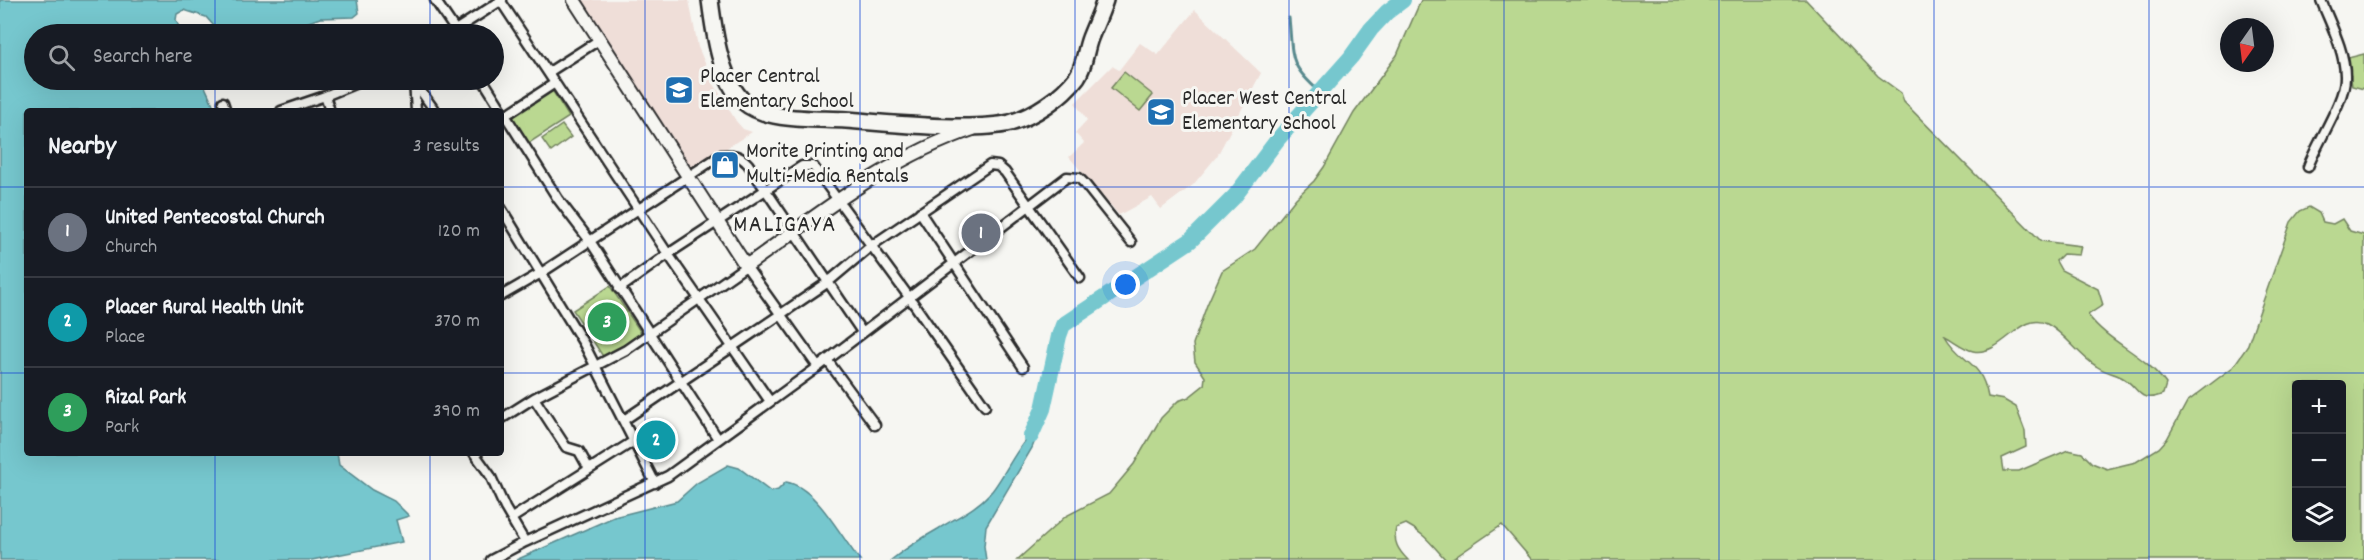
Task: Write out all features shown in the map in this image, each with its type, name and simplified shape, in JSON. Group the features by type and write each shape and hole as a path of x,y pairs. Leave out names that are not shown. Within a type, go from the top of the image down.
{"highway":[{"path":"710,0 716,40 728,78 740,97 752,107 795,118 921,126 979,127 1011,123 1052,100 1076,78 1083,66 1089,40 1105,0"}],"street":[{"path":"435,0 449,24"},
{"path":"467,24 501,0 731,348 770,400"},
{"path":"574,0 747,266 818,367"},
{"path":"2308,167 2341,97 2346,78 2343,58 2321,0"},
{"path":"549,72 599,40"},
{"path":"506,115 555,83"},
{"path":"292,108 340,90"},
{"path":"414,90 416,108"},
{"path":"420,90 433,108"},
{"path":"490,90 501,108"},
{"path":"325,96 329,108"},
{"path":"504,112 558,200 590,241 718,439"},
{"path":"504,417 534,398 594,368 651,333 898,162 979,127"},
{"path":"504,294 541,273 721,154 731,154 737,155 748,164 862,332"},
{"path":"624,420 827,283 871,246 986,166 994,164 1005,172 1080,278"},
{"path":"619,289 802,166 813,166 985,406"},
{"path":"491,560 525,542 656,483 818,367 1067,177 1079,178 1131,242"},
{"path":"921,212 1023,367"},
{"path":"504,213 584,344 594,368 656,483"},
{"path":"827,360 875,425"},
{"path":"534,398 566,447 579,451 589,469"},
{"path":"512,518 634,441"},
{"path":"476,456 490,475 505,508 525,542"}],"shaded area":[{"name":"Placer Central Elementary School","path":"580,0 689,0 698,47 714,84 736,121 743,129 752,132 692,170"},
{"name":"Placer West Central Elementary School","path":"1195,10 1261,73 1217,156 1193,185 1161,209 1152,197 1119,215 1069,157 1084,143 1075,133 1087,120 1075,103 1112,66 1119,70 1140,43 1158,55"}],"green space":[{"path":"1421,0 1806,0 1878,76 1901,93 1904,102 2041,241 2081,246 2079,255 2063,254 2056,261 2061,270 2098,289 2103,305 2088,315 2106,334 2148,364 2166,384 2163,394 2155,397 2143,396 2127,381 2102,370 2083,356 2054,328 2038,321 2029,323 1983,351 1970,350 1945,336 1957,352 1981,375 1988,397 2004,400 2016,407 2025,431 2026,447 2002,458 2004,471 2019,471 2068,450 2082,453 2092,463 2107,469 2136,462 2159,448 2167,439 2187,402 2233,367 2247,347 2291,222 2300,211 2309,207 2319,213 2323,222 2333,224 2342,219 2350,231 2364,235 2364,560 1532,560 1502,525 1451,560 1446,560 1423,536 1406,524 1396,528 1395,538 1399,549 1408,560 1017,560 1066,516 1109,494 1134,464 1161,418 1178,401 1189,397 1204,385 1205,377 1195,362 1193,344 1222,271 1255,249 1296,198 1314,181 1354,113 1397,55"},
{"path":"2364,54 2364,89 2352,86 2348,58"},
{"path":"1124,72 1153,95 1140,111 1111,88"},
{"path":"552,90 569,117 529,143 511,115"},
{"path":"562,125 571,137 551,152 542,139"},
{"path":"610,286 642,334 604,358 573,310"}],"water":[{"path":"0,0 357,0 359,13 354,17 320,18 303,24 212,24 206,17 184,10 177,14 178,24 24,24 24,90 207,90 215,108 24,108 24,456 338,456 339,465 372,490 394,501 409,516 396,520 402,542 312,560 0,560"},
{"path":"1031,436 1034,443 1032,448 986,526 984,546 986,560 891,560 985,498 1022,445"},
{"path":"728,465 739,468 771,492 778,490 786,482 808,493 828,515 860,560 516,560 614,517 677,501 697,483"}],"waterway":[{"path":"1031,436 1043,409 1063,325 1190,241 1234,197 1278,139 1351,57 1371,29 1387,12 1403,0"},
{"path":"1289,18 1294,60 1302,74 1320,92"}],"place":[{"name":"Placer Central Elementary School","path":"679,90"},
{"name":"Placer West Central Elementary School","path":"1161,112"},
{"name":"Morite Printing and Multi-Media Rentals","path":"725,165"},
{"name":"United Pentecostal Church","path":"981,233"},
{"name":"Rizal Park","path":"607,322"},
{"name":"Placer Rural Health Unit","path":"656,440"}],"district":[{"name":"MALIGAYA","path":"785,226"}]}
